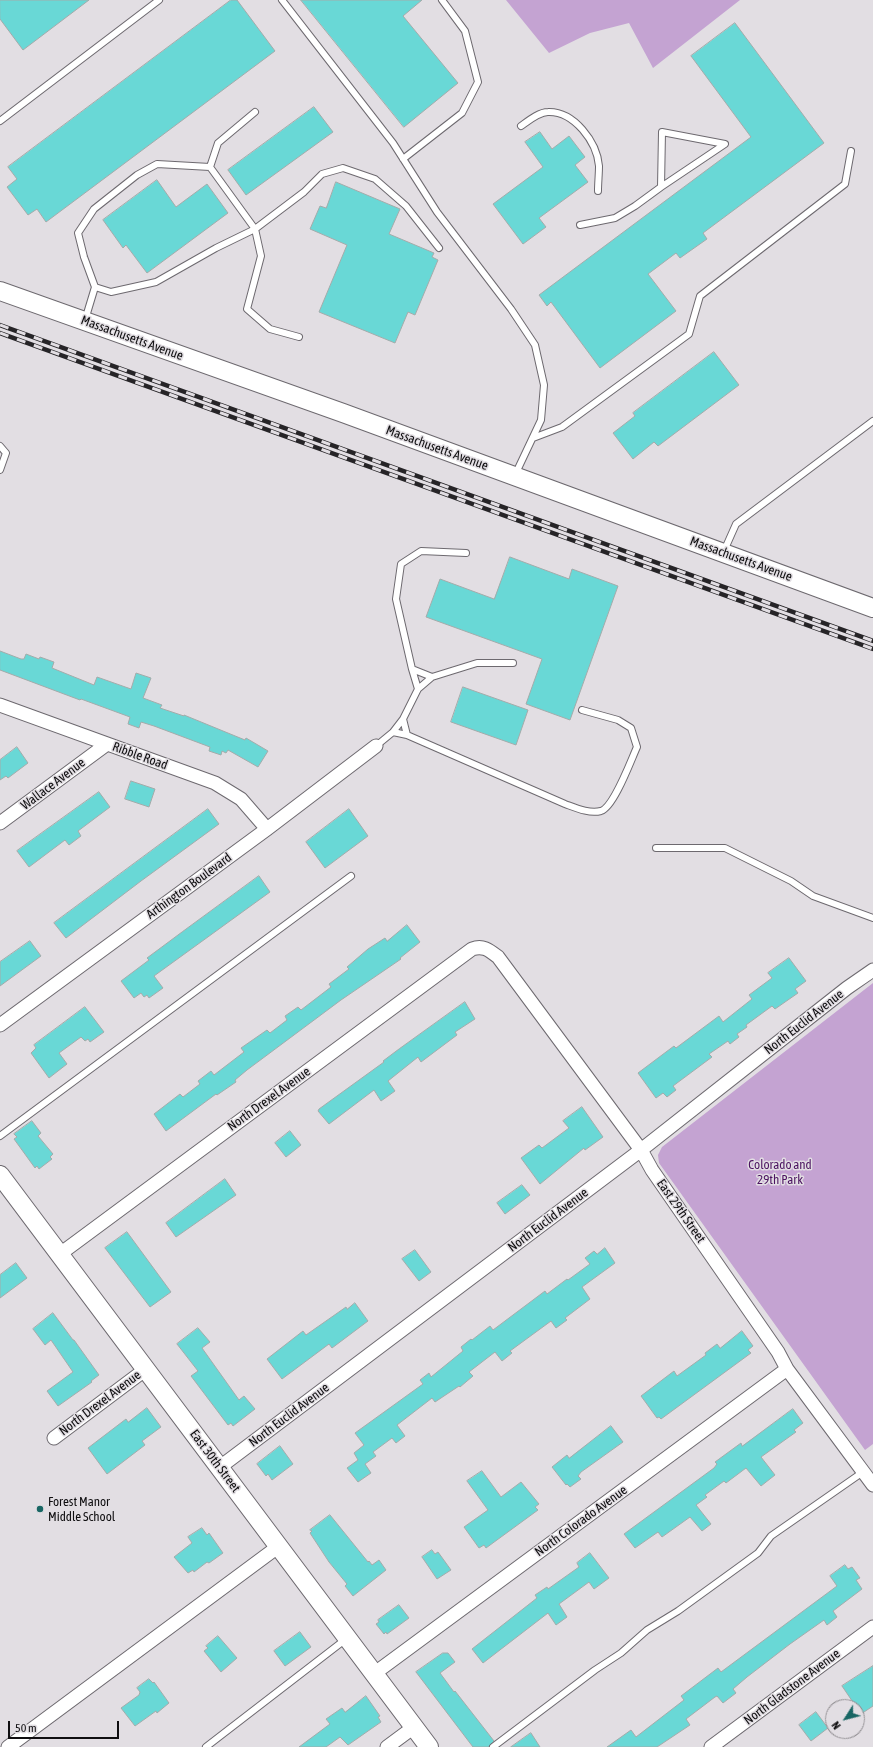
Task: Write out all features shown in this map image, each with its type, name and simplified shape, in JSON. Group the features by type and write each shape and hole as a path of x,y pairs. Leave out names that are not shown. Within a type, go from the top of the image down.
{"main road":[{"name":"Massachusetts Avenue","path":"0,291 343,413 873,608"},
{"name":"East 30th Street","path":"0,1175 429,1747"}],"street":[{"name":"Ribble Road","path":"0,705 215,783 229,790 249,806 267,829"},
{"name":"Wallace Avenue","path":"0,823 107,744"},
{"name":"Arthington Boulevard","path":"0,1026 267,829 376,746"},
{"name":"East 29th Street","path":"479,947 491,951 498,957 641,1150 652,1170 778,1352 786,1369 873,1485"},
{"name":"North Drexel Avenue","path":"60,1254 472,949 479,947"},
{"name":"North Euclid Avenue","path":"220,1467 641,1150 846,988 873,970"},
{"name":"North Drexel Avenue","path":"54,1438 146,1368"},
{"name":"North Colorado Avenue","path":"375,1673 786,1369"},
{"path":"8,1747 279,1546"},
{"name":"North Gladstone Avenue","path":"711,1747 873,1627"},
{"path":"387,1747 414,1727"}],"lane":[{"path":"0,121 159,0"},
{"path":"282,0 393,143 437,212 511,309 535,345 544,385 541,420 514,477"},
{"path":"403,159 462,113 478,82 465,31 442,0"},
{"path":"210,166 218,143 255,112"},
{"path":"521,126 529,120 547,112 567,115 581,127 592,144 599,165 598,191"},
{"path":"580,225 615,218 725,144 662,132 661,187"},
{"path":"533,438 562,427 689,334 700,296 845,184 851,151"},
{"path":"84,321 95,287 84,257 78,233 94,209 137,175 157,164 210,166"},
{"path":"210,166 255,229 261,256 247,309 270,329 299,337"},
{"path":"95,287 111,292 156,282 216,248 255,229 304,192 322,174 343,168 375,179 406,206 439,248"},
{"path":"723,552 736,524 873,421"},
{"path":"0,446 6,453 0,470"},
{"path":"418,689 396,599 400,564 421,551 466,554"},
{"path":"376,746 393,732 403,719 418,689 432,677 477,663 513,663"},
{"path":"412,669 432,677"},
{"path":"393,732 407,735 565,804 584,811 602,810 612,803 638,747 631,728 618,720 582,710"},
{"path":"403,719 407,735"},
{"path":"656,848 725,848 791,881 812,896 873,918"},
{"path":"0,1136 351,876"},
{"path":"493,1747 595,1670 620,1653 647,1630 694,1600 758,1554 771,1536 863,1472"},
{"path":"206,1747 348,1638"}],"green space":[{"path":"506,0 740,0 653,68 629,23 590,33 549,53"},
{"name":"Colorado and 29th Park","path":"873,983 873,1444 865,1450 659,1163 658,1155 662,1147"}],"building":[{"path":"0,0 89,0 23,50 0,19"},
{"path":"231,0 237,0 275,51 46,222 37,209 28,215 7,187 17,179 8,167"},
{"path":"301,0 422,0 403,16 458,83 404,127"},
{"path":"735,23 824,143 703,233 707,239 680,258 676,253 648,274 676,311 600,368 551,302 547,306 539,295 751,137 691,56"},
{"path":"314,107 333,132 246,195 228,170"},
{"path":"540,132 552,149 569,136 585,157 575,165 588,182 539,218 546,227 523,244 493,204 543,167 525,142"},
{"path":"157,180 176,207 207,184 228,213 147,273 126,245 123,248 103,220"},
{"path":"336,182 400,209 389,234 434,253 432,257 438,260 415,315 408,312 395,343 319,312 347,245 310,229 320,206 326,208"},
{"path":"714,352 739,385 658,446 654,442 633,459 613,433 635,416 633,413"},
{"path":"510,557 569,579 572,569 618,586 570,720 526,704 542,659 426,617 440,579 494,599"},
{"path":"0,651 21,659 24,659 26,654 39,659 40,657 54,662 52,668 94,685 97,677 131,689 136,673 151,678 143,698 162,705 160,708 184,715 245,740 246,738 268,751 258,767 228,750 226,753 222,751 221,755 209,751 210,747 154,726 141,722 139,728 128,724 130,717 0,670"},
{"path":"463,687 528,710 516,745 451,722"},
{"path":"17,747 28,763 8,778 6,776 0,780 0,760"},
{"path":"131,781 155,789 149,807 125,799"},
{"path":"99,792 110,807 78,831 81,836 69,845 65,840 29,867 17,851"},
{"path":"208,809 219,824 66,938 54,923"},
{"path":"349,809 368,836 325,868 306,842"},
{"path":"259,876 270,892 154,976 163,988 149,998 147,995 144,997 141,993 134,998 121,981 149,960 147,958"},
{"path":"407,925 420,942 400,958 401,959 341,1000 247,1070 235,1080 236,1082 217,1095 216,1094 166,1131 154,1114 180,1094 183,1097 200,1084 198,1081 211,1071 214,1075 244,1052 241,1048 267,1030 270,1033 287,1020 285,1016 298,1007 301,1010 331,987 329,984 349,969 347,967 368,949 385,938 387,941"},
{"path":"30,941 41,956 0,986 0,962"},
{"path":"789,958 806,981 795,989 798,993 775,1009 772,1006 746,1025 747,1027 737,1034 739,1037 730,1044 728,1041 709,1054 712,1057 673,1086 676,1090 667,1097 663,1093 656,1098 638,1073 674,1046 676,1048 719,1016 723,1022 752,999 749,995 772,978 768,973"},
{"path":"465,1002 475,1019 455,1032 457,1035 421,1062 418,1057 388,1081 395,1091 381,1101 374,1090 329,1124 318,1111 384,1062 383,1061 399,1049"},
{"path":"85,1007 104,1032 90,1042 88,1039 85,1041 81,1037 59,1053 67,1064 49,1078 31,1053 36,1048 34,1045"},
{"path":"582,1107 603,1137 585,1150 584,1148 540,1184 521,1158 539,1145 542,1148 569,1128 563,1121"},
{"path":"32,1121 41,1133 38,1136 53,1154 50,1157 52,1159 39,1169 37,1166 35,1168 14,1139 17,1137 14,1134"},
{"path":"290,1131 301,1145 286,1157 275,1143"},
{"path":"225,1179 236,1195 176,1237 166,1223"},
{"path":"522,1185 530,1195 505,1214 497,1203"},
{"path":"127,1232 171,1292 150,1307 105,1248"},
{"path":"605,1248 615,1263 582,1287 590,1299 565,1318 567,1320 556,1328 551,1321 510,1351 512,1353 502,1361 495,1352 469,1372 473,1376 460,1387 459,1386 435,1402 432,1398 397,1425 405,1436 396,1443 392,1438 373,1452 376,1456 365,1464 371,1473 358,1482 347,1468 358,1460 354,1453 364,1445 355,1433 423,1384 420,1380 429,1373 431,1377 463,1351 461,1347 471,1339 472,1340 490,1326 493,1330 545,1291 547,1294 567,1279 568,1280 590,1264 585,1258 594,1251 597,1254"},
{"path":"415,1250 431,1272 419,1281 402,1259"},
{"path":"16,1263 27,1278 0,1298 0,1275"},
{"path":"355,1303 368,1321 332,1348 329,1344 282,1379 267,1359 303,1331 306,1335 346,1307 347,1309"},
{"path":"53,1313 99,1375 91,1381 92,1382 58,1406 47,1391 73,1372 51,1340 45,1345 33,1329"},
{"path":"198,1328 210,1342 202,1348 239,1400 244,1396 255,1409 233,1426 231,1423 228,1425 191,1376 198,1371 177,1344"},
{"path":"742,1331 753,1346 748,1350 751,1353 661,1419 659,1417 657,1418 641,1396 674,1371 677,1376 706,1355 705,1353 717,1344 720,1348"},
{"path":"147,1408 161,1427 142,1441 145,1445 107,1474 88,1448 126,1419 128,1422"},
{"path":"793,1409 803,1423 794,1430 796,1432 761,1457 775,1475 761,1486 746,1468 726,1483 724,1481 705,1495 707,1497 696,1505 711,1524 702,1531 690,1517 662,1537 658,1532 635,1548 624,1534 714,1468 717,1464 715,1462 741,1443 742,1446"},
{"path":"611,1426 623,1442 581,1472 578,1476 581,1479 570,1487 567,1484 566,1485 552,1467 567,1455 569,1458"},
{"path":"280,1446 293,1464 272,1480 268,1474 266,1476 257,1464"},
{"path":"482,1471 501,1497 521,1482 539,1504 535,1507 538,1510 486,1548 484,1545 479,1548 464,1527 488,1510 467,1481"},
{"path":"330,1515 368,1562 369,1561 372,1565 379,1560 386,1570 353,1596 345,1586 347,1584 329,1562 310,1533 312,1531 310,1530"},
{"path":"202,1528 207,1535 209,1533 223,1553 209,1563 207,1562 194,1572 193,1570 188,1573 174,1557 192,1543 188,1537"},
{"path":"432,1550 435,1554 438,1552 451,1570 437,1579 422,1557"},
{"path":"590,1553 609,1578 594,1589 589,1582 559,1604 567,1617 556,1625 548,1613 483,1663 472,1649 537,1598 535,1595 547,1587 548,1589 579,1567 577,1563"},
{"path":"845,1565 848,1569 852,1567 860,1578 856,1580 862,1589 833,1611 837,1617 827,1625 824,1620 790,1644 733,1689 736,1693 723,1703 717,1696 715,1697 686,1719 690,1725 657,1747 607,1747 631,1730 636,1737 684,1700 681,1696 718,1668 721,1672 837,1586 830,1576"},
{"path":"399,1605 409,1618 387,1634 386,1632 384,1634 376,1624 379,1622 378,1620"},
{"path":"300,1632 311,1647 285,1666 274,1651"},
{"path":"218,1636 237,1658 221,1672 204,1651 208,1648 206,1646"},
{"path":"443,1653 448,1653 455,1662 440,1673 494,1741 489,1747 473,1747 416,1672"},
{"path":"873,1666 873,1706 865,1711 865,1699 851,1699 842,1686"},
{"path":"149,1679 153,1683 154,1682 169,1703 157,1713 156,1711 135,1726 121,1708 139,1695 140,1692 137,1688"},
{"path":"366,1696 380,1716 378,1717 381,1722 348,1745 340,1737 326,1747 299,1747 330,1724 326,1719 342,1708 345,1712"},
{"path":"816,1712 825,1724 825,1730 811,1741 799,1725"},
{"path":"531,1733 540,1747 511,1747"}],"railway":[{"path":"0,325 873,641"},
{"path":"0,333 873,649"}],"place":[{"name":"Forest Manor Middle School","path":"40,1509"}]}
